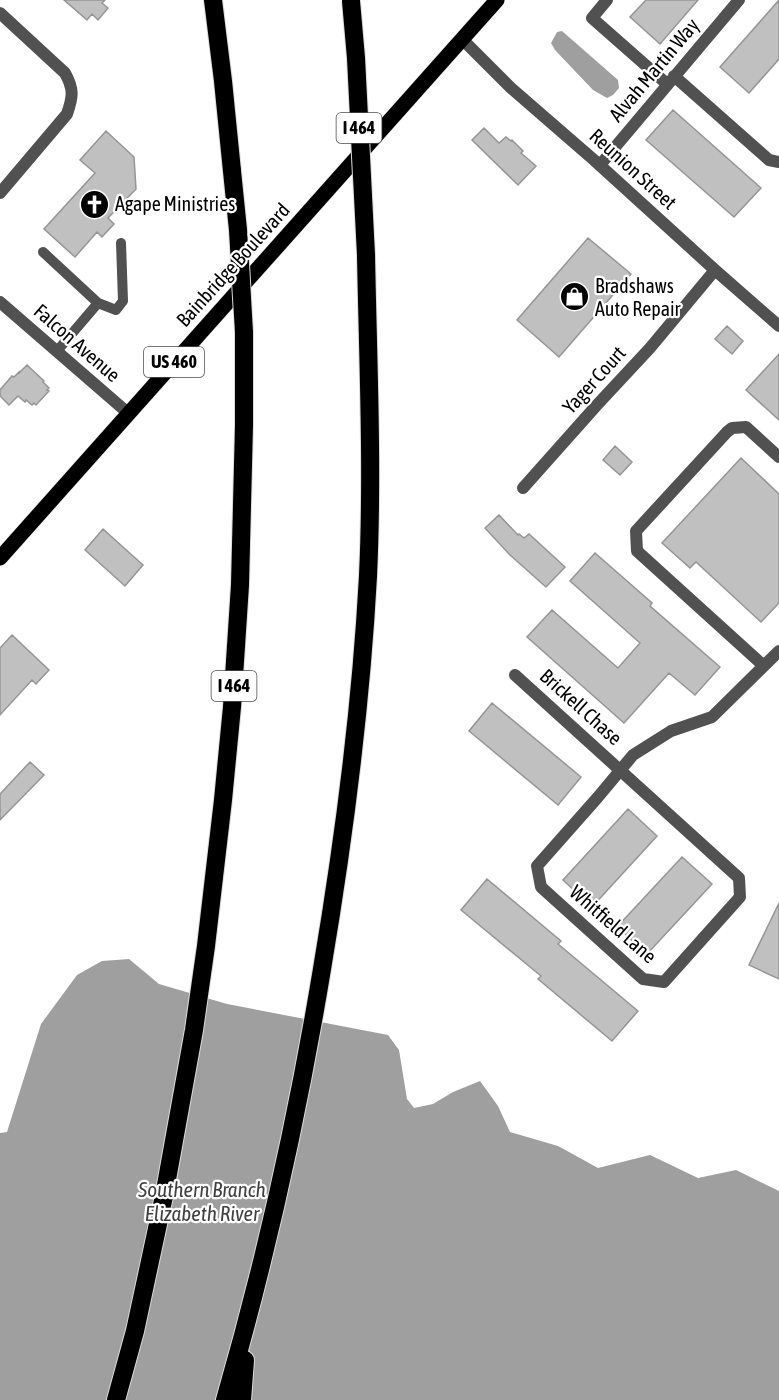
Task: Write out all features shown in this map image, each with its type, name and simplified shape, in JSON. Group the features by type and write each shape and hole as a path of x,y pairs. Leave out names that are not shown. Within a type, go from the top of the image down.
{"highway":[{"name":"I 464","path":"116,1395 135,1331 166,1186 195,1030 224,800 232,707 240,585 244,332 238,230 213,0"},
{"name":"I 464","path":"225,1400 249,1320 284,1171 308,1053 332,914 357,718 368,574 370,461 366,255 351,1"},
{"path":"242,1400 249,1320"}],"main road":[{"name":"Bainbridge Boulevard","path":"0,558 497,0"}],"street":[{"path":"607,0 592,18 769,160 779,162"},
{"name":"Alvah Martin Way","path":"600,165 739,0"},
{"path":"0,13 65,74 70,81 72,100 67,114 0,193"},
{"name":"Reunion Street","path":"462,39 511,88 779,326"},
{"name":"Yager Court","path":"523,488 650,348 715,270"},
{"name":"Falcon Avenue","path":"0,302 128,413"},
{"path":"764,666 637,550 636,531 732,428 746,427 779,457"},
{"name":"Whitfield Lane","path":"621,769 740,878 740,897 664,982 643,979 541,887 537,866 633,754 671,731 712,717 779,651"},
{"name":"Brickell Chase","path":"515,675 621,769"}],"lane":[{"path":"43,252 98,303 116,310 123,301 120,243"},
{"path":"57,351 98,303"}],"water":[{"path":"562,31 618,80 619,88 613,95 607,98 593,90 555,50 551,43 557,32"},
{"name":"Southern Branch Elizabeth River","path":"129,959 159,984 227,1004 388,1035 399,1050 407,1099 414,1108 433,1104 453,1092 480,1081 498,1106 510,1132 558,1146 598,1168 650,1155 698,1178 736,1170 779,1191 779,1400 0,1400 0,1133 7,1132 41,1024 77,975 102,961"}],"building":[{"path":"64,0 105,0 102,3 108,8 98,20 92,14 87,20"},
{"path":"646,0 698,0 660,44 630,17"},
{"path":"779,0 779,59 749,93 720,67"},
{"path":"673,110 761,188 734,217 646,140"},
{"path":"484,128 499,143 506,137 512,140 523,151 521,153 536,166 518,185 472,140"},
{"name":"Agape Ministries","path":"106,131 134,157 136,189 108,218 114,224 102,237 97,232 75,257 44,229 95,173 80,160"},
{"name":"Bradshaws Auto Repair","path":"588,238 631,274 559,357 517,320"},
{"path":"727,326 743,341 732,354 715,339"},
{"path":"779,354 779,420 746,390"},
{"path":"27,365 44,381 49,391 36,405 26,400 25,402 18,396 9,405 0,396 0,390 12,376 14,377"},
{"path":"615,446 632,462 620,475 603,460"},
{"path":"741,458 779,494 779,603 761,622 696,562 690,568 662,543"},
{"path":"499,515 518,535 524,538 529,534 565,567 546,587 510,555 485,528"},
{"path":"103,529 143,565 125,586 85,550"},
{"path":"595,553 652,603 650,606 720,667 695,695 669,673 624,723 527,637 552,610 618,668 640,643 570,581"},
{"path":"12,635 49,670 36,684 32,680 0,715 0,648"},
{"path":"492,703 581,777 558,805 469,731"},
{"path":"30,762 44,775 0,820 0,794"},
{"path":"628,809 657,836 592,907 563,880"},
{"path":"682,857 712,884 647,954 617,927"},
{"path":"487,879 561,941 558,944 638,1011 612,1041 538,979 541,976 461,910"},
{"path":"779,903 779,979 749,965"}],"place":[{"name":"Agape Ministries","path":"94,204"},
{"name":"Bradshaws Auto Repair","path":"574,297"}]}
